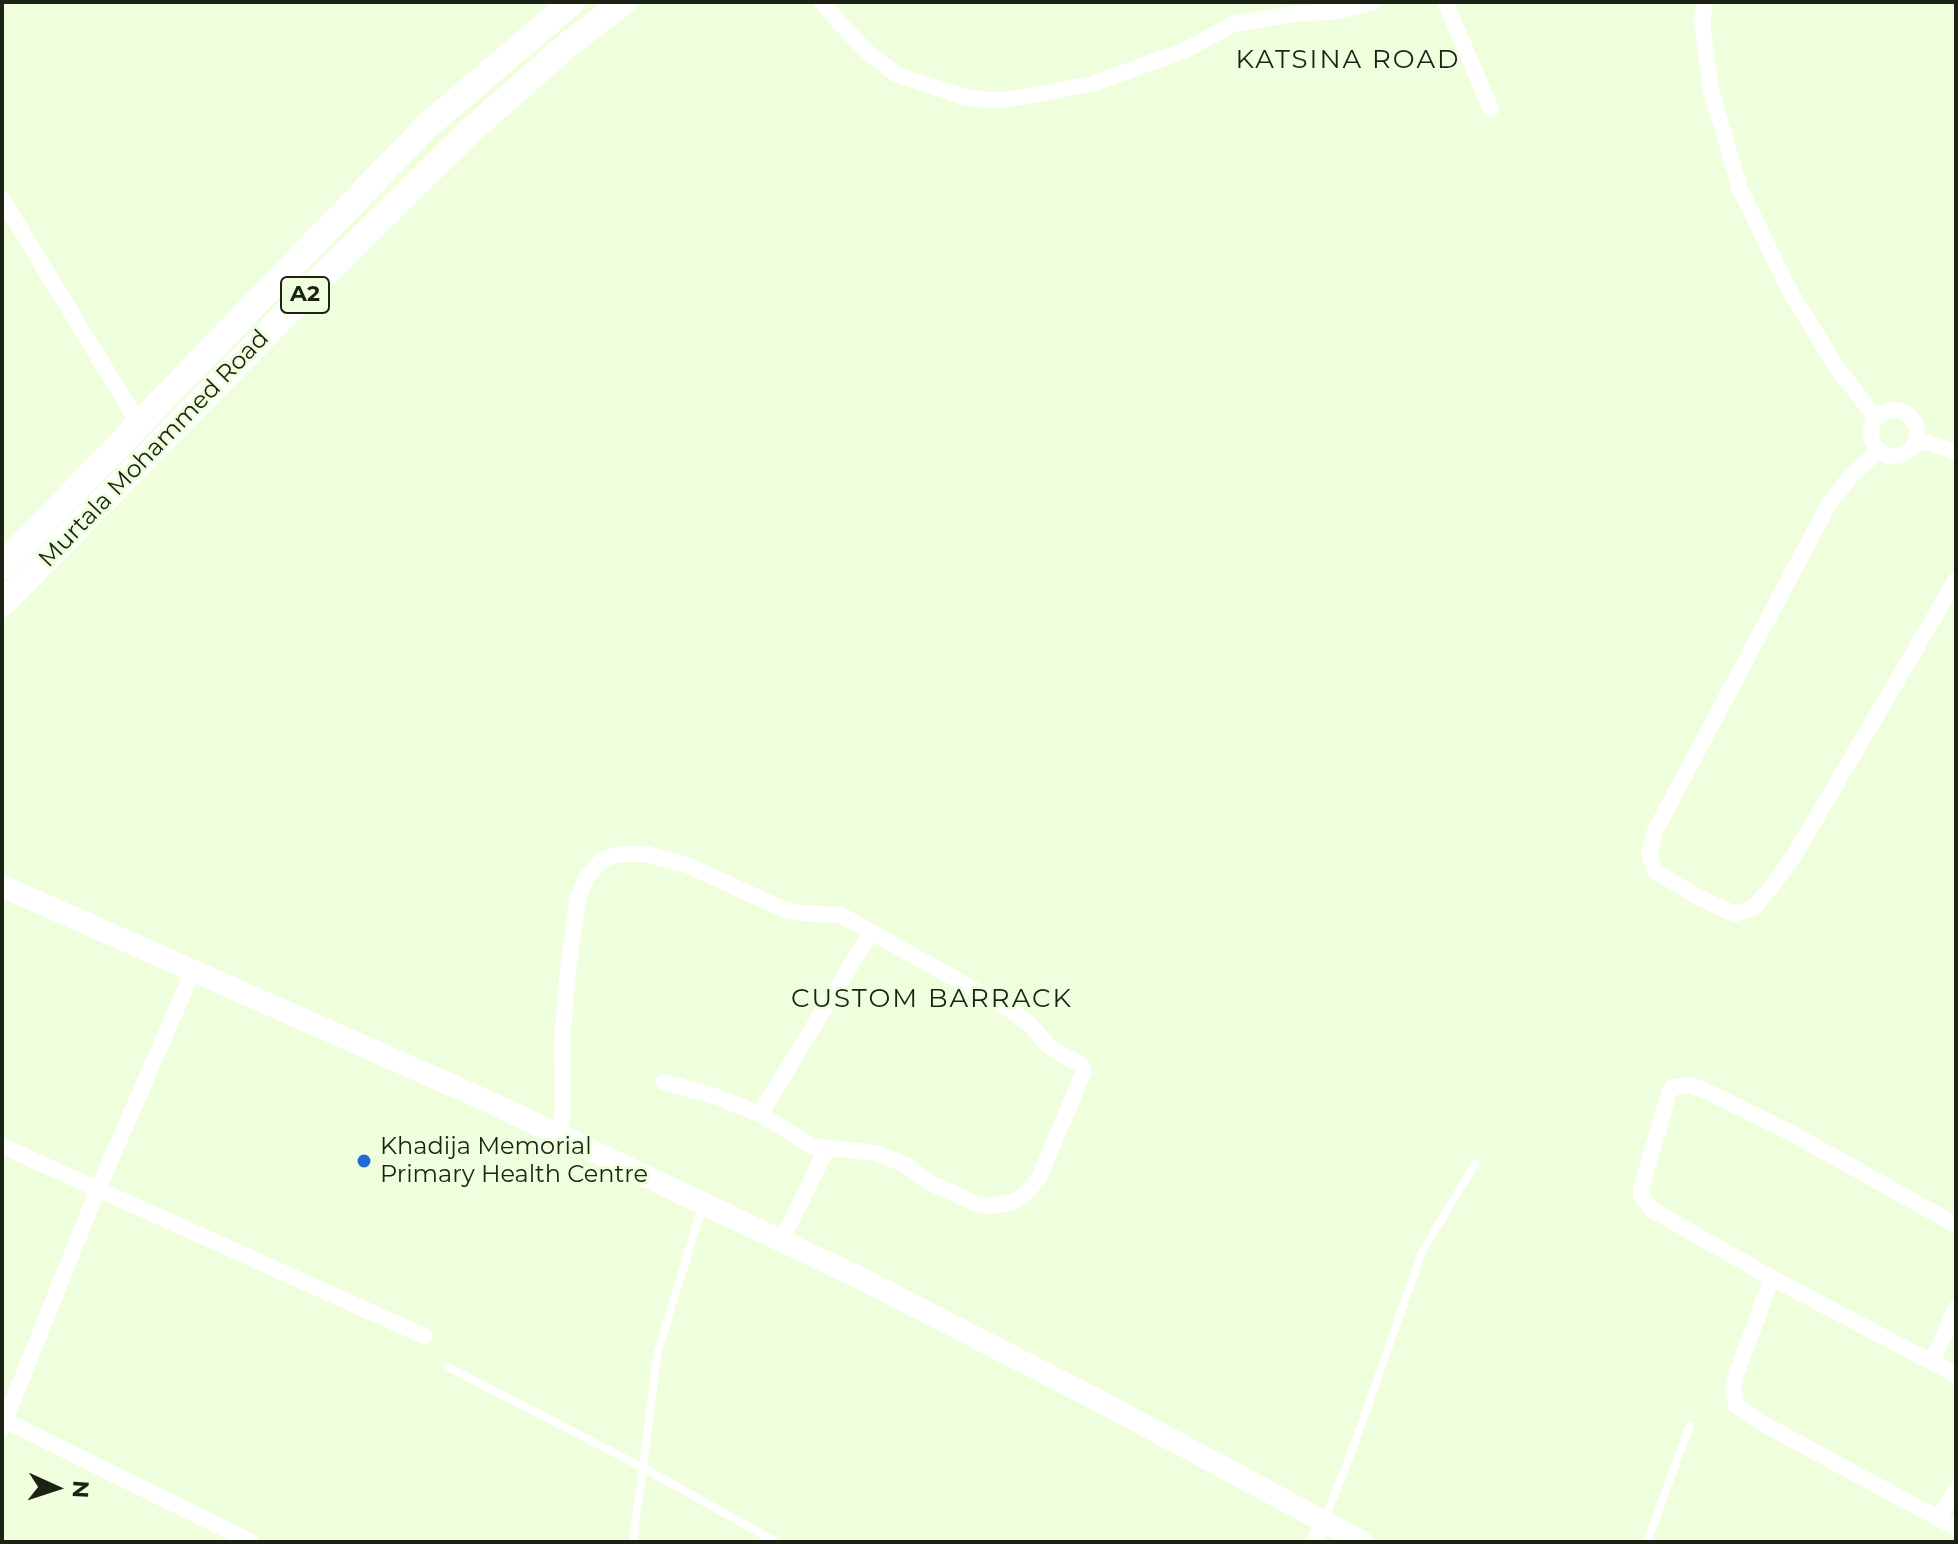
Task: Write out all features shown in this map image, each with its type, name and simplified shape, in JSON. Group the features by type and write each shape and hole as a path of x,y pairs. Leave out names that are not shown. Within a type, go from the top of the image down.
{"highway":[{"name":"Murtala Mohammed Road","path":"2,566 427,126 572,2"},
{"name":"Murtala Mohammed Road","path":"2,604 469,132 570,43 624,2"}],"main road":[{"path":"2,886 346,1037 704,1203 954,1325 1362,1542"}],"street":[{"path":"821,2 865,50 897,75 965,97 985,100 1005,100 1092,84 1186,50 1233,24 1293,14 1340,11 1373,2"},
{"path":"1445,2 1491,109"},
{"path":"1705,2 1702,23 1711,90 1740,189 1791,293 1835,365 1876,418"},
{"path":"2,199 139,424"},
{"path":"1889,410 1903,412 1913,421 1916,439 1911,448 1899,455 1885,454 1874,445 1871,431 1876,418 1889,410"},
{"path":"1916,439 1956,452"},
{"path":"1879,450 1851,476 1830,502 1655,831 1649,853 1655,871 1700,898 1735,914 1753,908 1795,854 1956,580"},
{"path":"558,1135 563,1113 562,1044 567,979 578,897 587,876 602,860 619,854 647,854 687,865 783,909 841,915 1009,1009 1029,1024 1050,1047 1082,1066 1083,1076 1039,1178 1024,1195 1002,1206 975,1203 930,1183 906,1165 876,1153 812,1146 760,1114 714,1096 664,1082"},
{"path":"760,1114 871,932"},
{"path":"193,971 98,1189 3,1423 251,1542"},
{"path":"1956,1225 1795,1135 1702,1089 1680,1084 1669,1093 1645,1170 1641,1196 1654,1211 1772,1278 1956,1375"},
{"path":"2,1146 424,1336"},
{"path":"781,1242 827,1148"},
{"path":"1772,1278 1737,1372 1733,1389 1736,1405 1758,1421 1956,1528"},
{"path":"1932,1362 1956,1308"},
{"path":"1938,1519 1956,1489"},
{"path":"1314,1542 1324,1521"}],"lane":[{"path":"1324,1521 1422,1252 1475,1164"},
{"path":"633,1542 658,1351 704,1203"},
{"path":"448,1367 642,1467 776,1542"},
{"path":"1647,1542 1690,1425"}],"place":[{"name":"Khadija Memorial Primary Health Centre","path":"364,1161"}],"district":[{"name":"KATSINA ROAD","path":"1348,60"},
{"name":"CUSTOM BARRACK","path":"932,999"}]}
